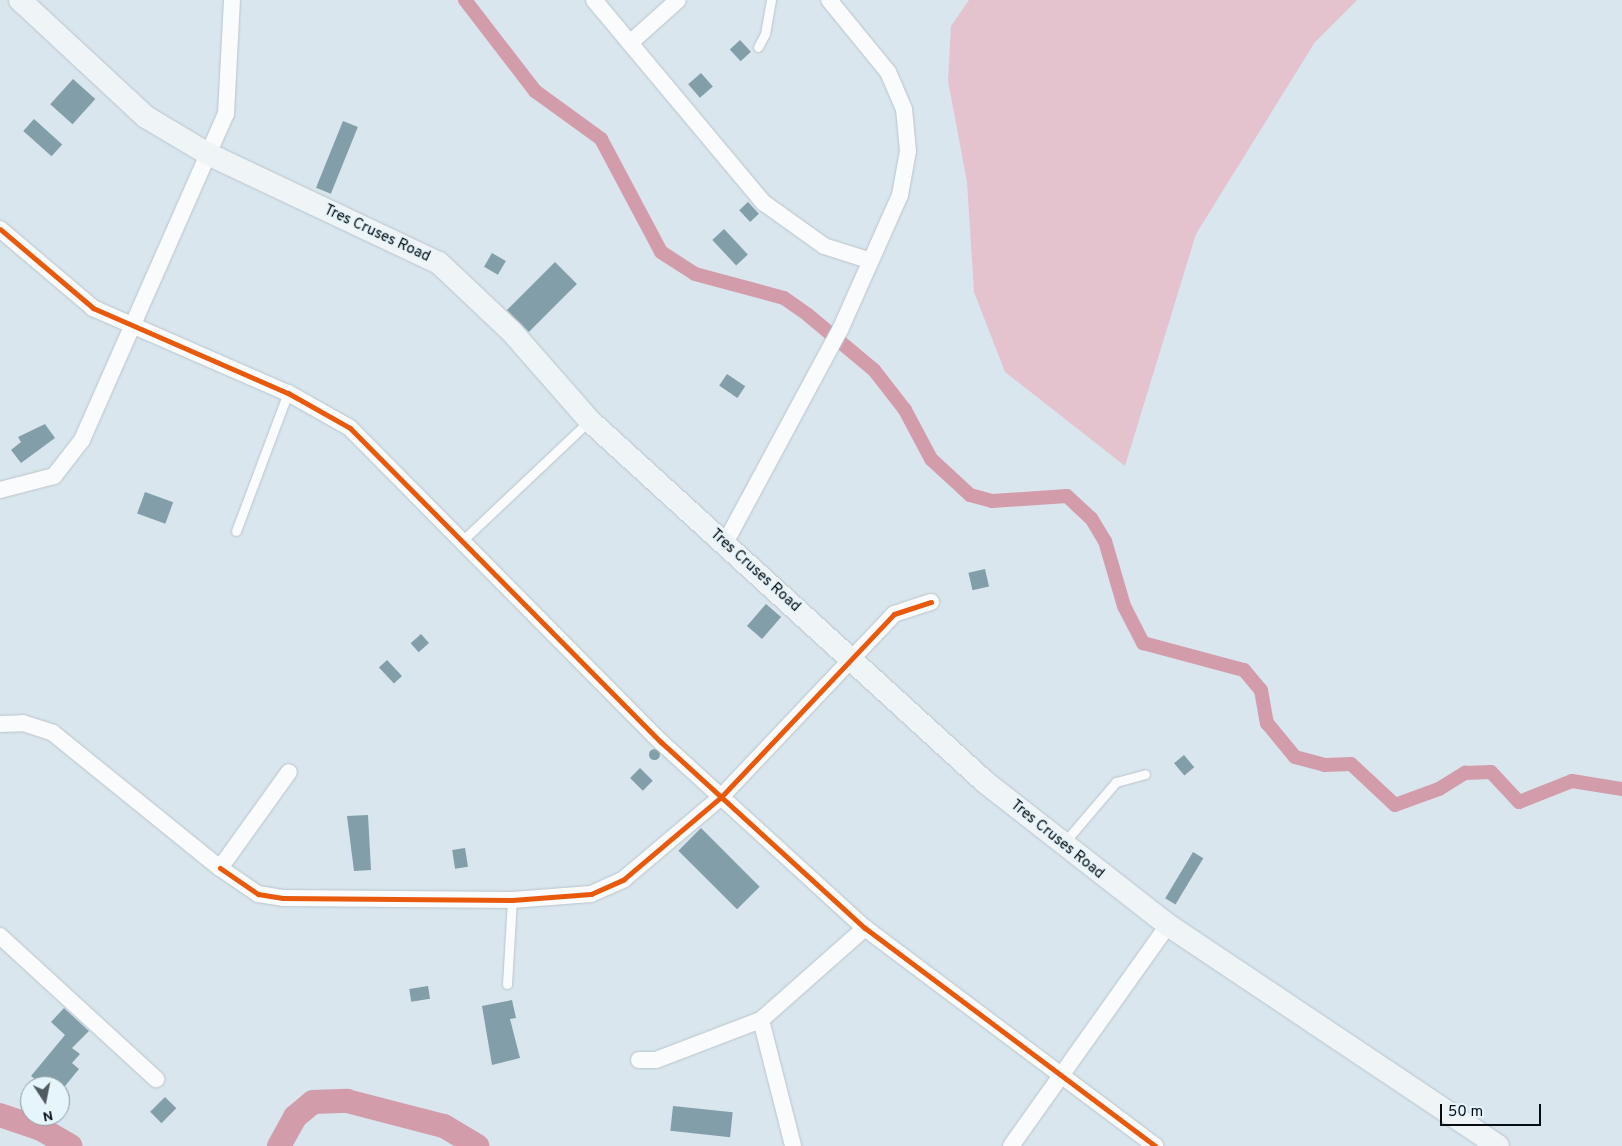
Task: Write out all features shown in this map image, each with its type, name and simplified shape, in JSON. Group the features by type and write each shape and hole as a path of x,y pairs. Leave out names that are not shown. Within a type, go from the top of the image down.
{"main road":[{"name":"Tres Cruses Road","path":"20,0 146,117 208,154 439,263 512,332 590,421 724,545 850,656 985,782 1168,925 1498,1146"}],"street":[{"path":"0,490 54,476 70,459 226,114 232,0"},
{"path":"594,0 764,203 824,246 868,260"},
{"path":"630,43 678,0"},
{"path":"724,545 840,330 868,260 900,195 908,151 904,108 888,72 829,0"},
{"path":"0,229 93,308 130,326 288,392 350,428 461,542 721,797 865,928 1058,1076 1155,1146"},
{"path":"0,724 23,723 53,733 220,868 258,894 283,898 512,900 591,894 624,879 721,797 850,656 894,614 931,602"},
{"path":"220,868 290,772"},
{"path":"1011,1146 1058,1076 1168,925"},
{"path":"639,1060 656,1060 761,1020 865,928"},
{"path":"0,936 156,1079"},
{"path":"761,1020 793,1146"}],"lane":[{"path":"758,47 765,34 771,0"},
{"path":"236,531 288,392"},
{"path":"461,542 590,421"},
{"path":"1063,844 1116,782 1145,774"},
{"path":"507,984 512,900"}],"shaded area":[{"path":"969,0 1357,0 1315,42 1196,234 1125,466 1005,372 974,292 967,182 948,81 951,26"}],"building":[{"path":"740,40 751,52 741,61 730,50"},
{"path":"701,73 713,87 700,98 688,84"},
{"path":"73,79 95,99 73,124 50,104"},
{"path":"34,119 62,144 52,156 23,131"},
{"path":"343,121 358,127 331,194 316,188"},
{"path":"748,202 759,214 750,222 739,210"},
{"path":"724,229 748,255 736,266 712,240"},
{"path":"492,253 506,261 498,275 484,267"},
{"path":"555,262 577,284 529,332 507,310"},
{"path":"727,374 745,386 737,398 719,386"},
{"path":"45,424 55,438 21,463 11,450 21,442 18,437"},
{"path":"145,492 173,502 165,524 137,514"},
{"path":"985,569 989,587 972,590 968,573"},
{"path":"766,604 781,617 762,639 747,626"},
{"path":"421,634 429,643 419,652 411,643"},
{"path":"387,660 402,676 394,684 379,668"},
{"path":"652,749 656,749 659,754 658,758 652,759 649,756 649,752"},
{"path":"1184,755 1194,767 1184,776 1174,763"},
{"path":"640,768 653,781 643,791 630,778"},
{"path":"368,815 371,870 354,871 347,816"},
{"path":"701,828 760,887 737,909 678,851"},
{"path":"465,848 468,867 455,869 452,850"},
{"path":"1193,852 1203,858 1175,904 1165,898"},
{"path":"428,986 430,999 411,1002 409,989"},
{"path":"512,1000 516,1018 510,1019 520,1058 492,1065 482,1006"},
{"path":"64,1008 89,1031 72,1048 80,1054 72,1063 79,1069 70,1080 70,1076 31,1076 65,1035 51,1022"},
{"path":"165,1097 176,1108 161,1123 150,1112"},
{"path":"673,1106 733,1112 730,1137 670,1131"}],"waterway":[{"path":"465,0 535,91 601,139 661,252 695,274 784,298 808,315 874,370 905,410 931,459 970,495 992,501 1067,496 1091,518 1105,541 1124,606 1143,643 1244,670 1261,690 1267,723 1295,757 1325,765 1351,764 1395,805 1439,789 1465,773 1491,772 1519,802 1572,781 1622,789"},
{"path":"279,1146 295,1117 313,1102 347,1101 444,1126 477,1146"},
{"path":"0,1115 41,1129 70,1146"}],"cycle path":[{"path":"0,229 93,308 288,393 350,428 661,742 865,928 1155,1146"},
{"path":"220,868 258,894 283,898 512,900 591,894 624,879 721,797 894,614 931,602"}]}
